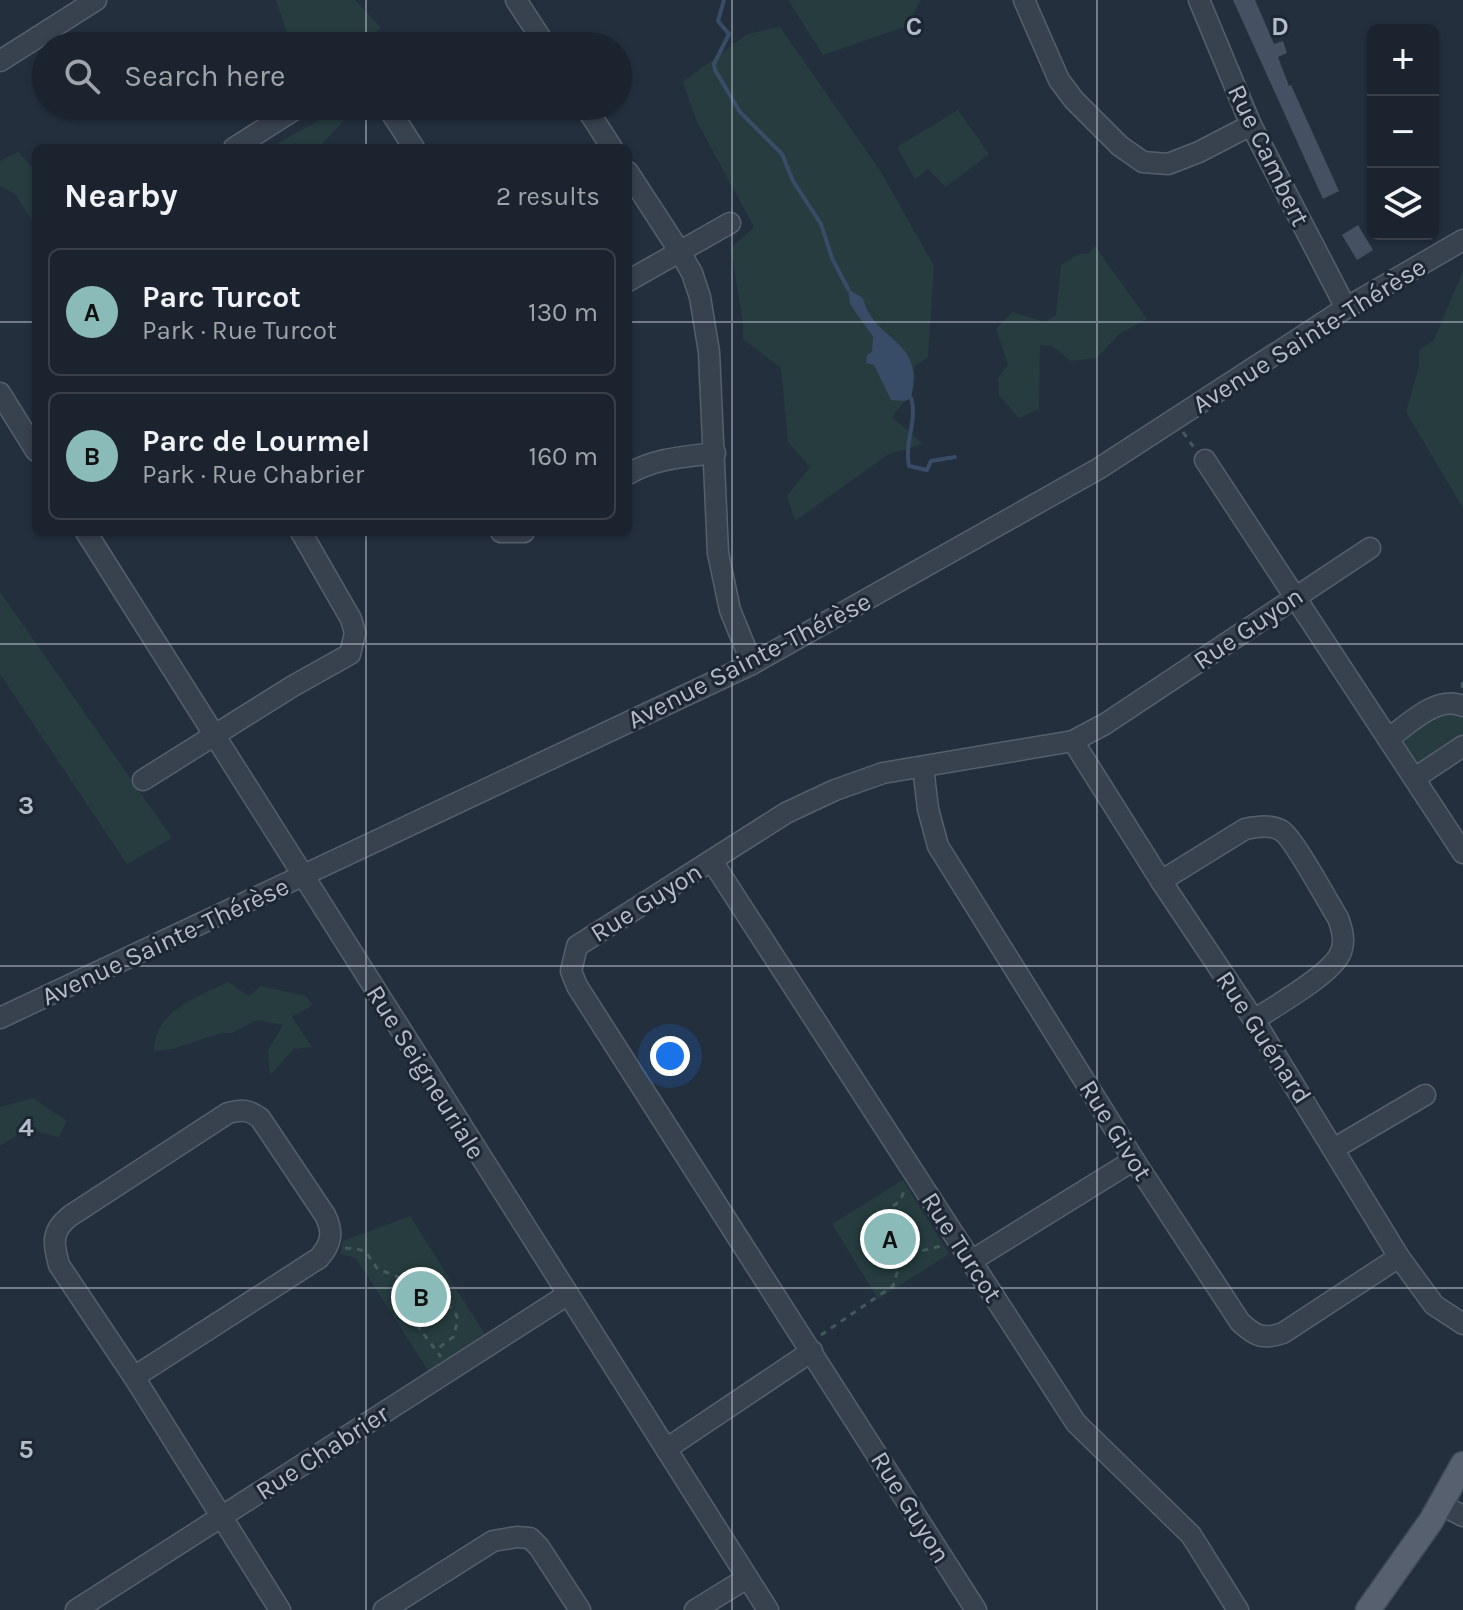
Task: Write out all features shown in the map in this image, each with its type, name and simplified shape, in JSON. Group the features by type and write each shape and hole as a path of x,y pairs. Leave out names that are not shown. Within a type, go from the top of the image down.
{"main road":[{"path":"1368,1610 1440,1504 1463,1464"}],"street":[{"path":"46,32 96,0"},
{"path":"516,0 537,32"},
{"path":"1024,0 1059,80 1074,100 1120,146 1143,162 1168,164 1251,125"},
{"name":"Rue Cambert","path":"1199,0 1251,125 1346,308"},
{"path":"0,61 32,41"},
{"path":"240,144 278,120"},
{"path":"396,120 411,144"},
{"path":"594,120 609,144"},
{"path":"632,178 692,273 705,321 715,453 718,553 730,610 752,664"},
{"path":"632,279 730,223"},
{"name":"Avenue Sainte-Thérèse","path":"0,1018 752,664 1098,469 1346,308 1463,240"},
{"path":"0,393 32,445"},
{"path":"632,472 665,458 715,453"},
{"path":"1205,460 1463,853"},
{"name":"Rue Seigneuriale","path":"89,536 768,1610"},
{"path":"143,780 293,686 343,660 353,647 355,633 351,619 303,536"},
{"name":"Rue Guyon","path":"976,1610 577,986 571,971 577,946 786,813 835,790 883,773 1073,741 1105,724 1370,548"},
{"path":"1389,738 1431,708 1447,702 1463,706"},
{"name":"Rue Guénard","path":"1073,741 1335,1148 1399,1257 1434,1305 1463,1324"},
{"path":"1415,778 1463,746"},
{"name":"Rue Givot","path":"923,767 928,809 938,846 1134,1160 1240,1322 1255,1335 1268,1338 1283,1333 1399,1257"},
{"path":"1161,881 1245,829 1261,826 1282,831 1292,843 1338,918 1342,929 1341,953 1331,967 1254,1020"},
{"name":"Rue Turcot","path":"712,861 1076,1423 1191,1535 1238,1610"},
{"path":"1335,1148 1425,1095"},
{"path":"134,1377 319,1258 329,1246 331,1226 325,1215 260,1118 250,1111 228,1113 70,1216 59,1225 55,1237 59,1265 134,1377 280,1610"},
{"path":"967,1255 1134,1160"},
{"name":"Rue Chabrier","path":"76,1610 567,1295"},
{"path":"666,1449 810,1348"},
{"path":"1440,1504 1463,1516"},
{"path":"384,1610 493,1541 517,1537 530,1538 539,1547 580,1610"},
{"path":"695,1610 747,1578"}],"path":[{"path":"1176,418 1189,442 1205,460"},
{"path":"329,1246 364,1250 371,1255 377,1268 411,1285 418,1299 417,1325 449,1371"},
{"path":"896,1257 936,1246 967,1255"},
{"path":"810,1348 893,1286 898,1270 891,1249"},
{"path":"435,1302 454,1309 458,1320 453,1337 436,1350"}],"green space":[{"path":"276,0 355,0 381,28 375,32 287,32"},
{"path":"788,0 921,0 907,26 823,55"},
{"path":"780,27 881,172 934,266 928,357 914,367 911,398 892,417 923,444 889,454 795,521 787,496 810,467 788,442 781,368 743,339 731,248 754,227 697,122 683,82 747,34"},
{"path":"958,110 989,154 946,187 928,169 915,179 897,147"},
{"path":"319,120 345,120 322,144 277,144"},
{"path":"18,152 32,167 32,220 15,194 0,186 0,161"},
{"path":"1095,246 1147,319 1119,334 1097,358 1071,361 1052,346 1040,345 1039,409 1019,418 999,395 998,378 1008,364 996,329 1012,312 1045,322 1056,315 1061,265 1079,254 1087,254"},
{"path":"1463,271 1463,508 1406,412 1419,366 1419,350 1434,340"},
{"path":"0,592 172,838 127,864 0,674"},
{"path":"1463,706 1463,746 1415,778 1389,738 1431,708"},
{"path":"228,982 249,996 261,986 306,996 313,1005 292,1017 312,1047 294,1049 270,1075 268,1050 283,1025 257,1020 232,1033 221,1033 173,1049 154,1051 161,1025 169,1015"},
{"path":"33,1098 67,1121 59,1137 27,1129 0,1146 0,1107"},
{"path":"903,1180 949,1254 878,1299 832,1224"},
{"path":"410,1216 486,1336 429,1372 356,1258 340,1254 343,1241"}],"water":[{"path":"848,289 863,298 877,324 905,352 914,378 911,398 891,400 874,365 866,363 867,355 872,352 873,337 850,304"}],"building":[{"path":"1233,0 1255,0 1274,44 1283,41 1287,53 1278,57 1339,191 1323,199"},
{"path":"1358,225 1373,250 1357,260 1342,235"}],"waterway":[{"path":"724,0 718,21 729,34 714,64 715,70 740,112 782,154 793,181 821,224 832,258 848,289"},
{"path":"911,398 913,414 909,466 927,470 931,461 955,457"}],"place":[{"name":"Parc Turcot","path":"890,1239"},
{"name":"Parc de Lourmel","path":"421,1297"}]}
